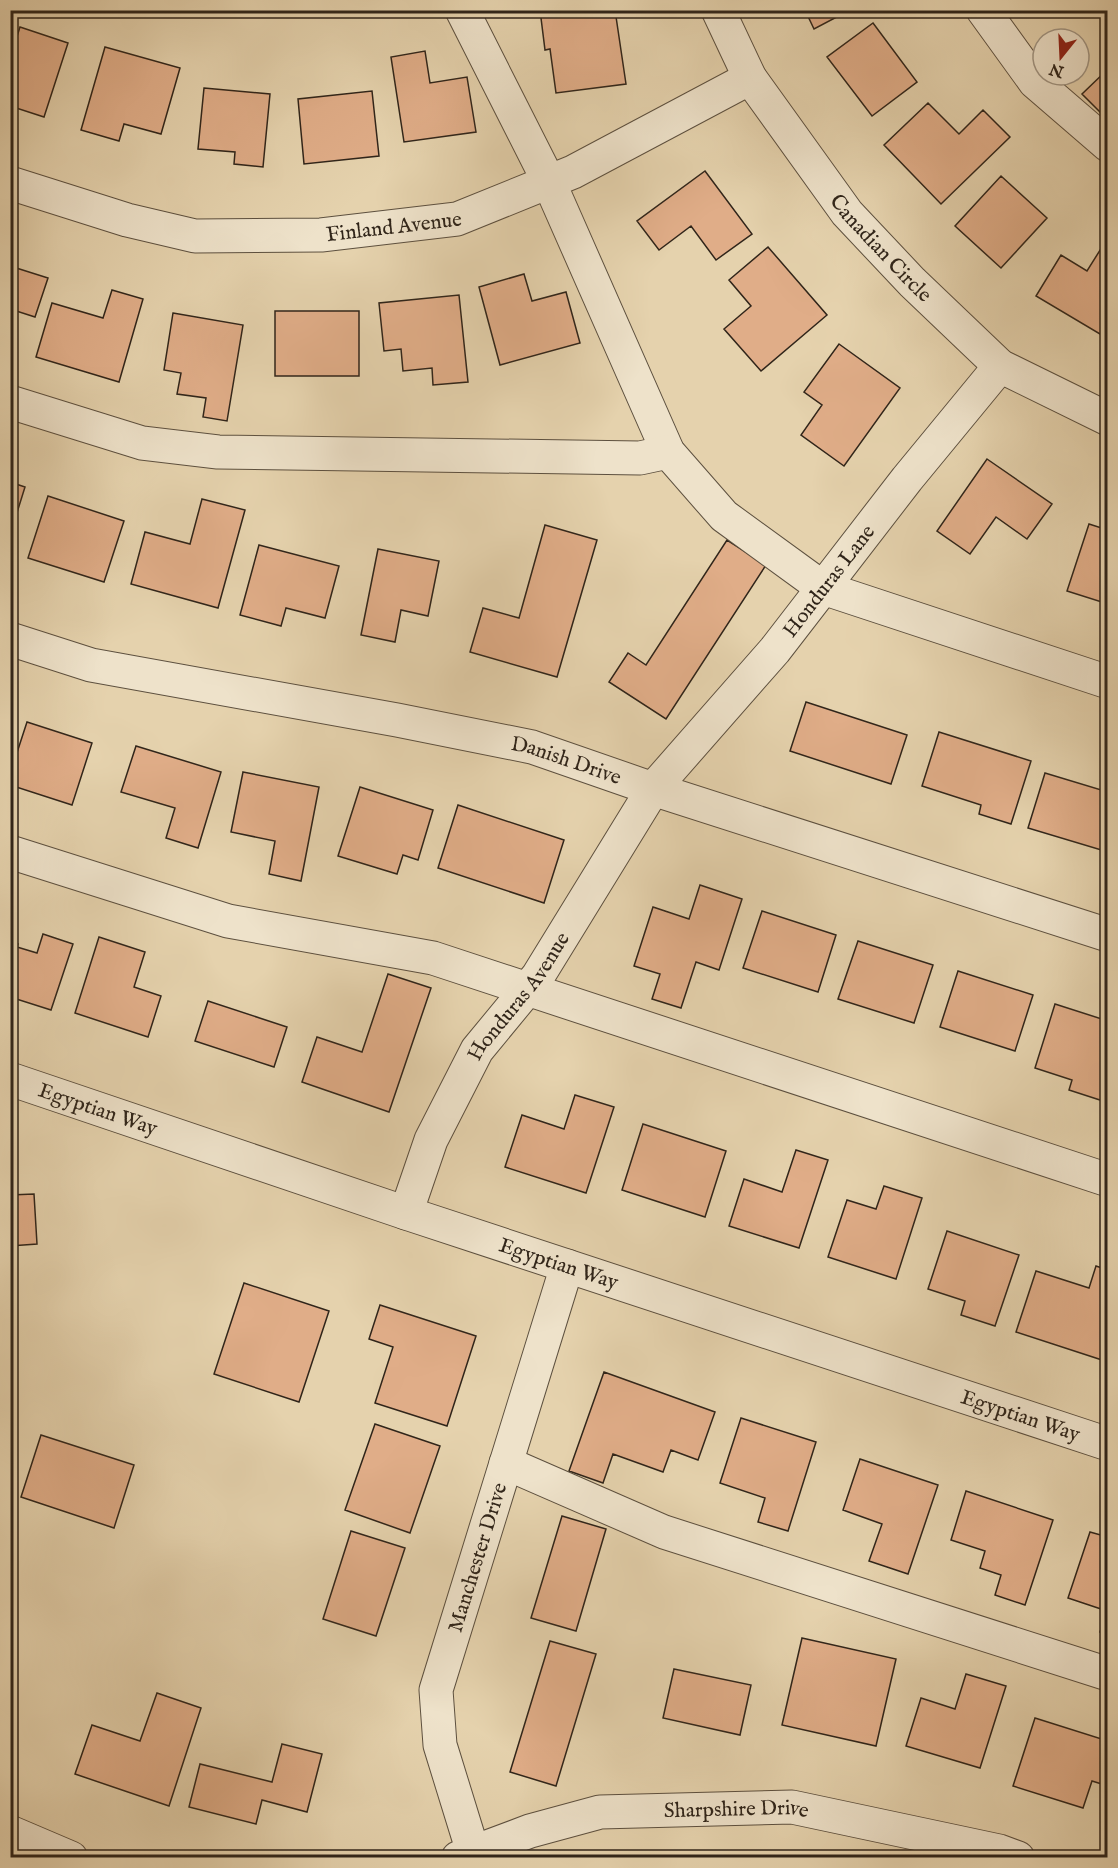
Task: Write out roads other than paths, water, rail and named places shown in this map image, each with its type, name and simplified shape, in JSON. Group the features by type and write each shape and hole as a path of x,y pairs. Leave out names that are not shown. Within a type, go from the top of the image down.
{"street":[{"path":"462,10 549,182 668,452 724,516 823,588 1107,682"},
{"name":"Canadian Circle","path":"718,10 750,78 847,213 912,282 1000,366 1107,419"},
{"path":"982,10 1035,82 1107,145"},
{"name":"Finland Avenue","path":"10,183 127,220 195,236 321,235 457,219 573,172 750,78"},
{"name":"Honduras Lane","path":"653,789 775,650 907,479 1000,366"},
{"path":"10,402 142,443 219,452 640,458 668,452"},
{"name":"Danish Drive","path":"10,639 92,665 397,720 532,747 653,789 1107,935"},
{"name":"Honduras Avenue","path":"406,1214 431,1140 477,1050 538,976 653,789"},
{"path":"10,852 228,921 433,958 1107,1180"},
{"name":"Egyptian Way","path":"10,1079 406,1214 1107,1444"},
{"name":"Manchester Drive","path":"465,1855 440,1745 436,1690 567,1266"},
{"path":"506,1462 664,1532 1107,1674"},
{"name":"Sharpshire Drive","path":"465,1855 530,1831 600,1812 792,1807 1005,1855"},
{"path":"10,1832 71,1857"}]}
